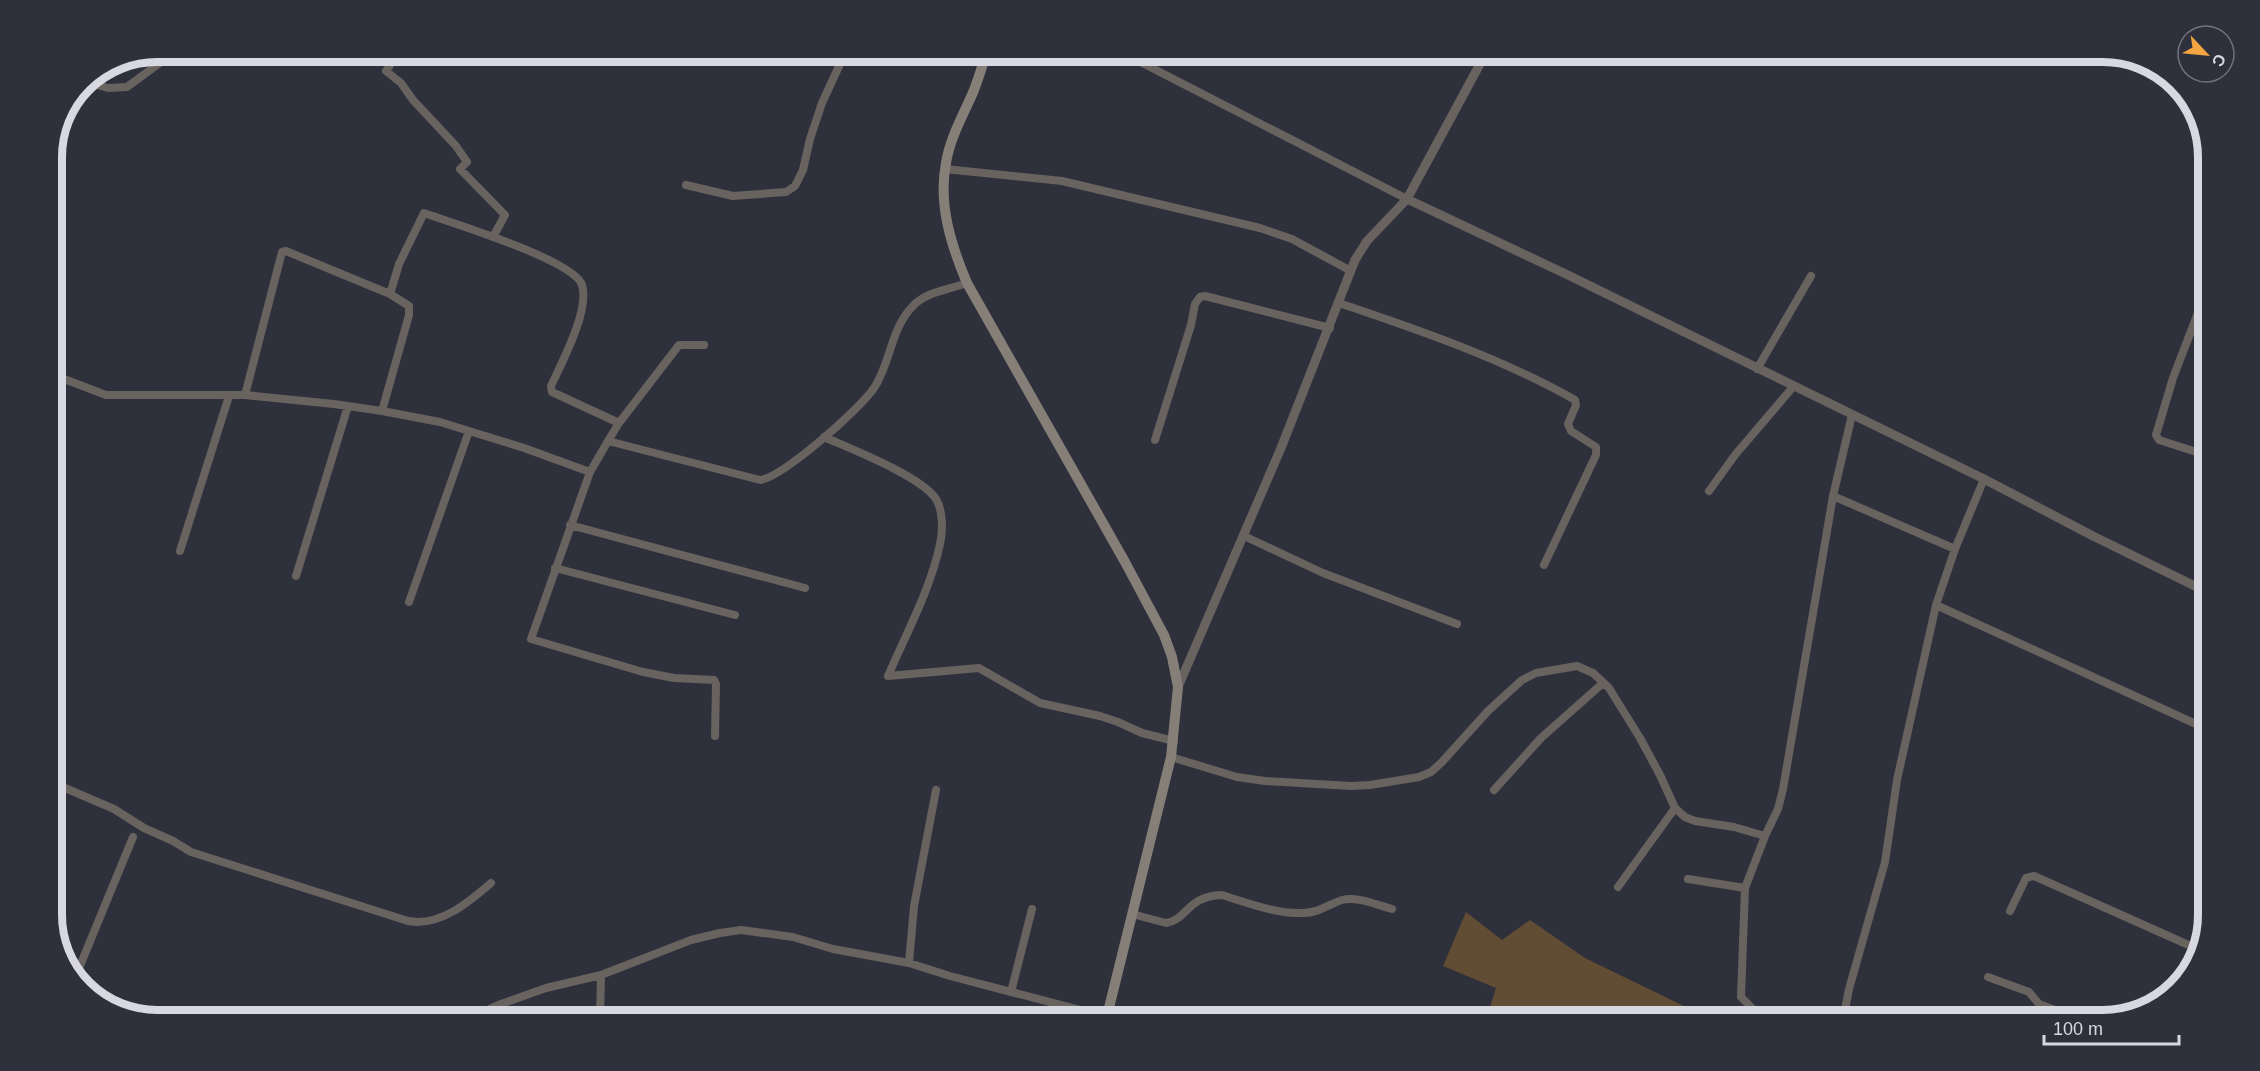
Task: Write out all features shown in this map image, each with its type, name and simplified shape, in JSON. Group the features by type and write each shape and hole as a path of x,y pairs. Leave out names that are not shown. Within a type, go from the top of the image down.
{"main road":[{"path":"983,62 956,131 943,183 944,211 959,263 1164,635 1172,657 1178,687 1171,757 1108,1010"}],"street":[{"path":"95,84 108,88 127,87 161,62"},
{"path":"392,62 386,71 401,83 413,100 456,146 467,162 460,169 505,215 493,237"},
{"path":"686,185 733,196 760,196 786,192 795,186 803,170 822,103 841,62"},
{"path":"1140,62 1407,199 1570,276 2198,588"},
{"path":"1178,687 1244,536 1361,250 1407,199 1481,62"},
{"path":"945,169 1051,179 1095,187 1292,239 1351,271"},
{"path":"390,294 399,264 424,213 539,255 579,279 583,287 577,327 550,390 619,423"},
{"path":"244,395 282,252 286,250 390,294 409,306 410,310 382,411"},
{"path":"1757,369 1811,276"},
{"path":"608,441 760,480 767,479 824,437 873,389 894,334 914,304 923,298 968,283"},
{"path":"1155,440 1191,325 1195,304 1200,297 1205,296 1330,328"},
{"path":"1339,303 1410,327 1488,358 1539,380 1575,400 1576,405 1568,424 1570,431 1596,447 1596,455 1544,565"},
{"path":"2198,322 2174,378 2156,435 2159,440 2198,452"},
{"path":"704,345 678,345 608,441 590,472 531,639 643,672 674,678 714,680 716,684 715,736"},
{"path":"62,378 106,395 244,395 382,411 440,422 590,472"},
{"path":"1709,491 1735,455 1793,387"},
{"path":"180,551 229,396"},
{"path":"296,576 348,406"},
{"path":"1756,1010 1741,997 1745,888 1765,836 1778,810 1783,789 1833,496 1852,415"},
{"path":"409,602 469,431"},
{"path":"824,437 910,478 929,492 936,499 939,507 942,519 941,543 926,586 888,676 979,668 1040,703 1100,716 1142,733 1174,741"},
{"path":"1845,1010 1886,862 1899,770 1936,605 1955,549 1984,480"},
{"path":"1833,496 1955,549"},
{"path":"570,525 805,588"},
{"path":"1244,536 1323,573 1457,624"},
{"path":"555,568 735,615"},
{"path":"1936,605 2198,725"},
{"path":"1171,757 1237,777 1265,781 1351,786 1419,777 1431,772 1488,711 1522,680 1530,675 1577,666 1604,683 1640,738 1675,808 1685,817 1695,821 1734,827 1765,836"},
{"path":"1494,790 1541,738 1604,683"},
{"path":"62,787 114,809 144,828 191,852 408,921 417,923 451,913 491,884"},
{"path":"909,963 914,906 936,790"},
{"path":"1618,887 1675,808"},
{"path":"79,969 133,837"},
{"path":"2010,911 2026,878 2034,876 2192,947"},
{"path":"1688,879 1745,888"},
{"path":"1132,914 1166,923 1171,922 1196,901 1213,896 1302,913 1316,912 1346,899 1392,909"},
{"path":"1011,992 1032,909"},
{"path":"488,1010 546,988 601,975 692,940 741,930 793,937 833,949 909,963 1077,1010"},
{"path":"600,1010 601,975"},
{"path":"1988,977 2029,992 2039,1004 2055,1010"}],"shaded area":[{"path":"1466,912 1502,940 1530,920 1585,958 1690,1009 1489,1010 1496,988 1443,966"}]}
